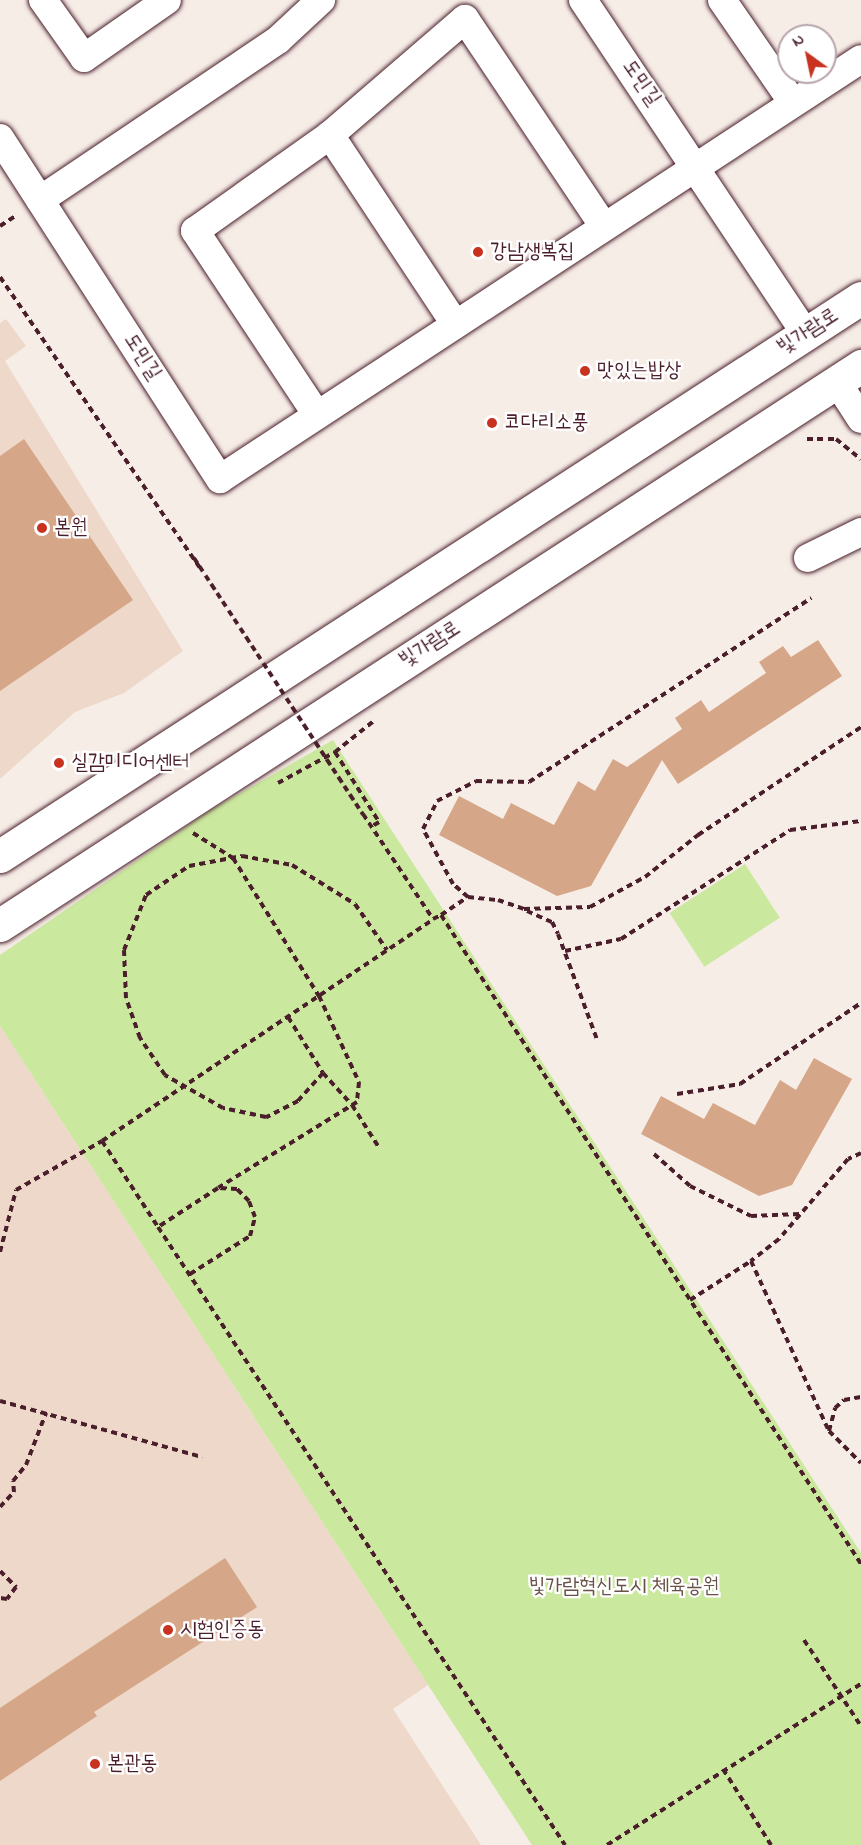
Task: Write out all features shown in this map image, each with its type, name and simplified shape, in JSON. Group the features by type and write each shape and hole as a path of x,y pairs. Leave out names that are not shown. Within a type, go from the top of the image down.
{"main road":[{"name":"빛가람로","path":"0,856 861,298"},
{"name":"빛가람로","path":"0,925 849,374"}],"street":[{"path":"43,0 84,58 167,0"},
{"path":"40,200 278,40 321,0"},
{"name":"도민길","path":"583,0 698,166 806,334"},
{"path":"722,0 793,103"},
{"path":"317,415 195,231 330,135 465,19 604,227"},
{"name":"도민길","path":"0,138 220,479 861,59"},
{"path":"330,135 455,324"},
{"path":"849,374 861,419"},
{"path":"808,558 861,532"}],"path":[{"path":"0,277 202,571 433,919"},
{"path":"831,437 861,459"},
{"path":"194,558 202,571"},
{"path":"598,1042 552,922 498,900 468,897 453,884 423,829 437,801 476,781 530,782 811,598"},
{"path":"524,909 590,907 619,894 861,727"},
{"path":"335,752 379,822 372,827"},
{"path":"565,951 621,939 790,830 861,821"},
{"path":"158,1227 352,1105 359,1082 319,996 233,858 190,831"},
{"path":"323,1073 298,1101 266,1117 223,1108 165,1076 140,1038 126,998 124,950 146,895 189,866 233,858 292,865 326,884 354,904 387,950"},
{"path":"0,1252 16,1190 102,1141 468,897"},
{"path":"441,915 861,1564"},
{"path":"677,1094 740,1084 861,1003"},
{"path":"288,1017 323,1073 352,1105 378,1146"},
{"path":"102,1141 565,1845"},
{"path":"690,1300 751,1261 801,1214 848,1160 861,1153"},
{"path":"654,1154 690,1186 751,1216 801,1214"},
{"path":"190,1274 250,1236 255,1217 249,1200 237,1189 218,1188"},
{"path":"751,1261 829,1431 861,1463"},
{"path":"829,1431 835,1408 844,1400 861,1397"},
{"path":"0,1401 202,1457"},
{"path":"0,1507 14,1492 13,1481 26,1465 46,1413"},
{"path":"0,1571 16,1587 7,1599 0,1598"},
{"path":"804,1640 861,1726"},
{"path":"607,1845 723,1769 861,1684"},
{"path":"723,1769 771,1845"}],"shaded area":[{"path":"6,319 26,346 5,361 183,651 124,693 75,712 0,779 0,323"},
{"path":"0,1026 428,1685 393,1709 481,1845 0,1845"}],"green space":[{"name":"빛가람혁신도시 체육공원","path":"333,740 861,1553 861,1845 532,1845 0,1026 0,955 209,811"},
{"path":"745,864 780,918 704,967 670,913"}],"building":[{"name":"본원","path":"24,439 133,600 0,691 0,456"},
{"path":"818,640 842,676 678,784 662,760 591,886 557,896 439,835 459,796 503,819 511,803 554,825 578,781 595,791 613,759 627,767 682,729 675,718 701,700 709,712 766,673 759,662 783,646 791,657"},
{"path":"814,1058 852,1079 792,1185 759,1196 641,1134 661,1096 704,1119 713,1103 755,1125 780,1080 796,1090"},
{"path":"225,1558 257,1607 94,1712 97,1716 0,1781 0,1708"}],"place":[{"name":"강남생복집","path":"478,252"},
{"name":"맛있는밥상","path":"585,371"},
{"name":"코다리소풍","path":"492,423"},
{"name":"본원","path":"42,528"},
{"name":"실감미디어센터","path":"59,763"},
{"name":"시험인증동","path":"168,1630"},
{"name":"본관동","path":"95,1764"}]}
